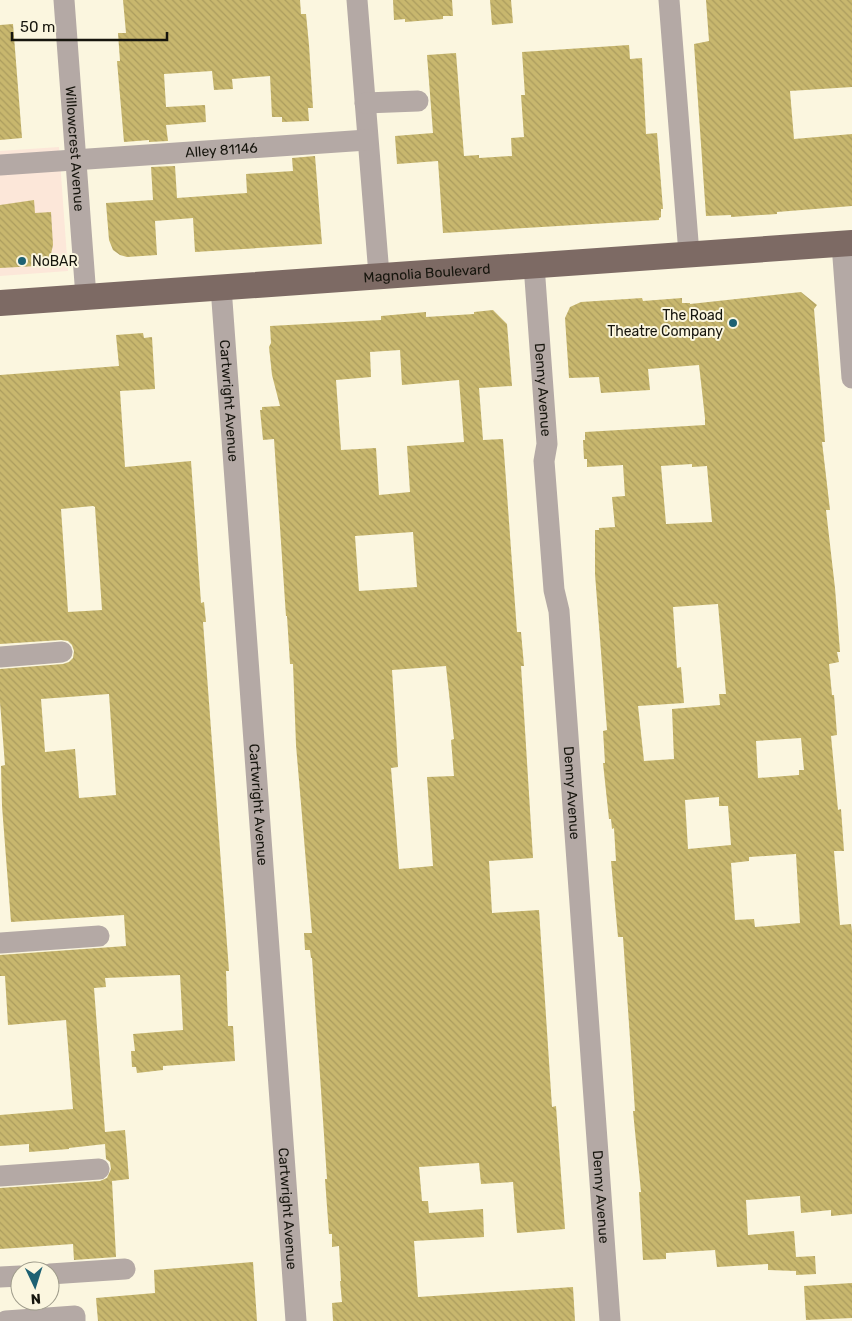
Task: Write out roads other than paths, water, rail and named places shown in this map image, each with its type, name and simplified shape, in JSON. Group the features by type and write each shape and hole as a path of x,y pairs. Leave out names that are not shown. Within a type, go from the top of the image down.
{"main road":[{"name":"Magnolia Boulevard","path":"0,303 847,243"}],"street":[{"name":"Willowcrest Avenue","path":"64,0 86,296"},
{"path":"358,0 379,275"},
{"path":"669,0 689,254"},
{"path":"365,103 418,101"},
{"name":"Alley 81146","path":"0,165 368,140"},
{"path":"847,243 852,370"},
{"name":"Denny Avenue","path":"534,265 547,444 544,461 554,590 560,611 610,1321"},
{"name":"Cartwright Avenue","path":"221,287 296,1321"},
{"path":"0,657 62,652"},
{"path":"0,942 98,936"},
{"path":"0,1176 99,1169"},
{"path":"60,1273 125,1269"},
{"path":"6,1321 75,1316 75,1321"}],"place":[{"name":"NoBAR","path":"22,261"},
{"name":"The Road Theatre Company","path":"733,323"}]}
